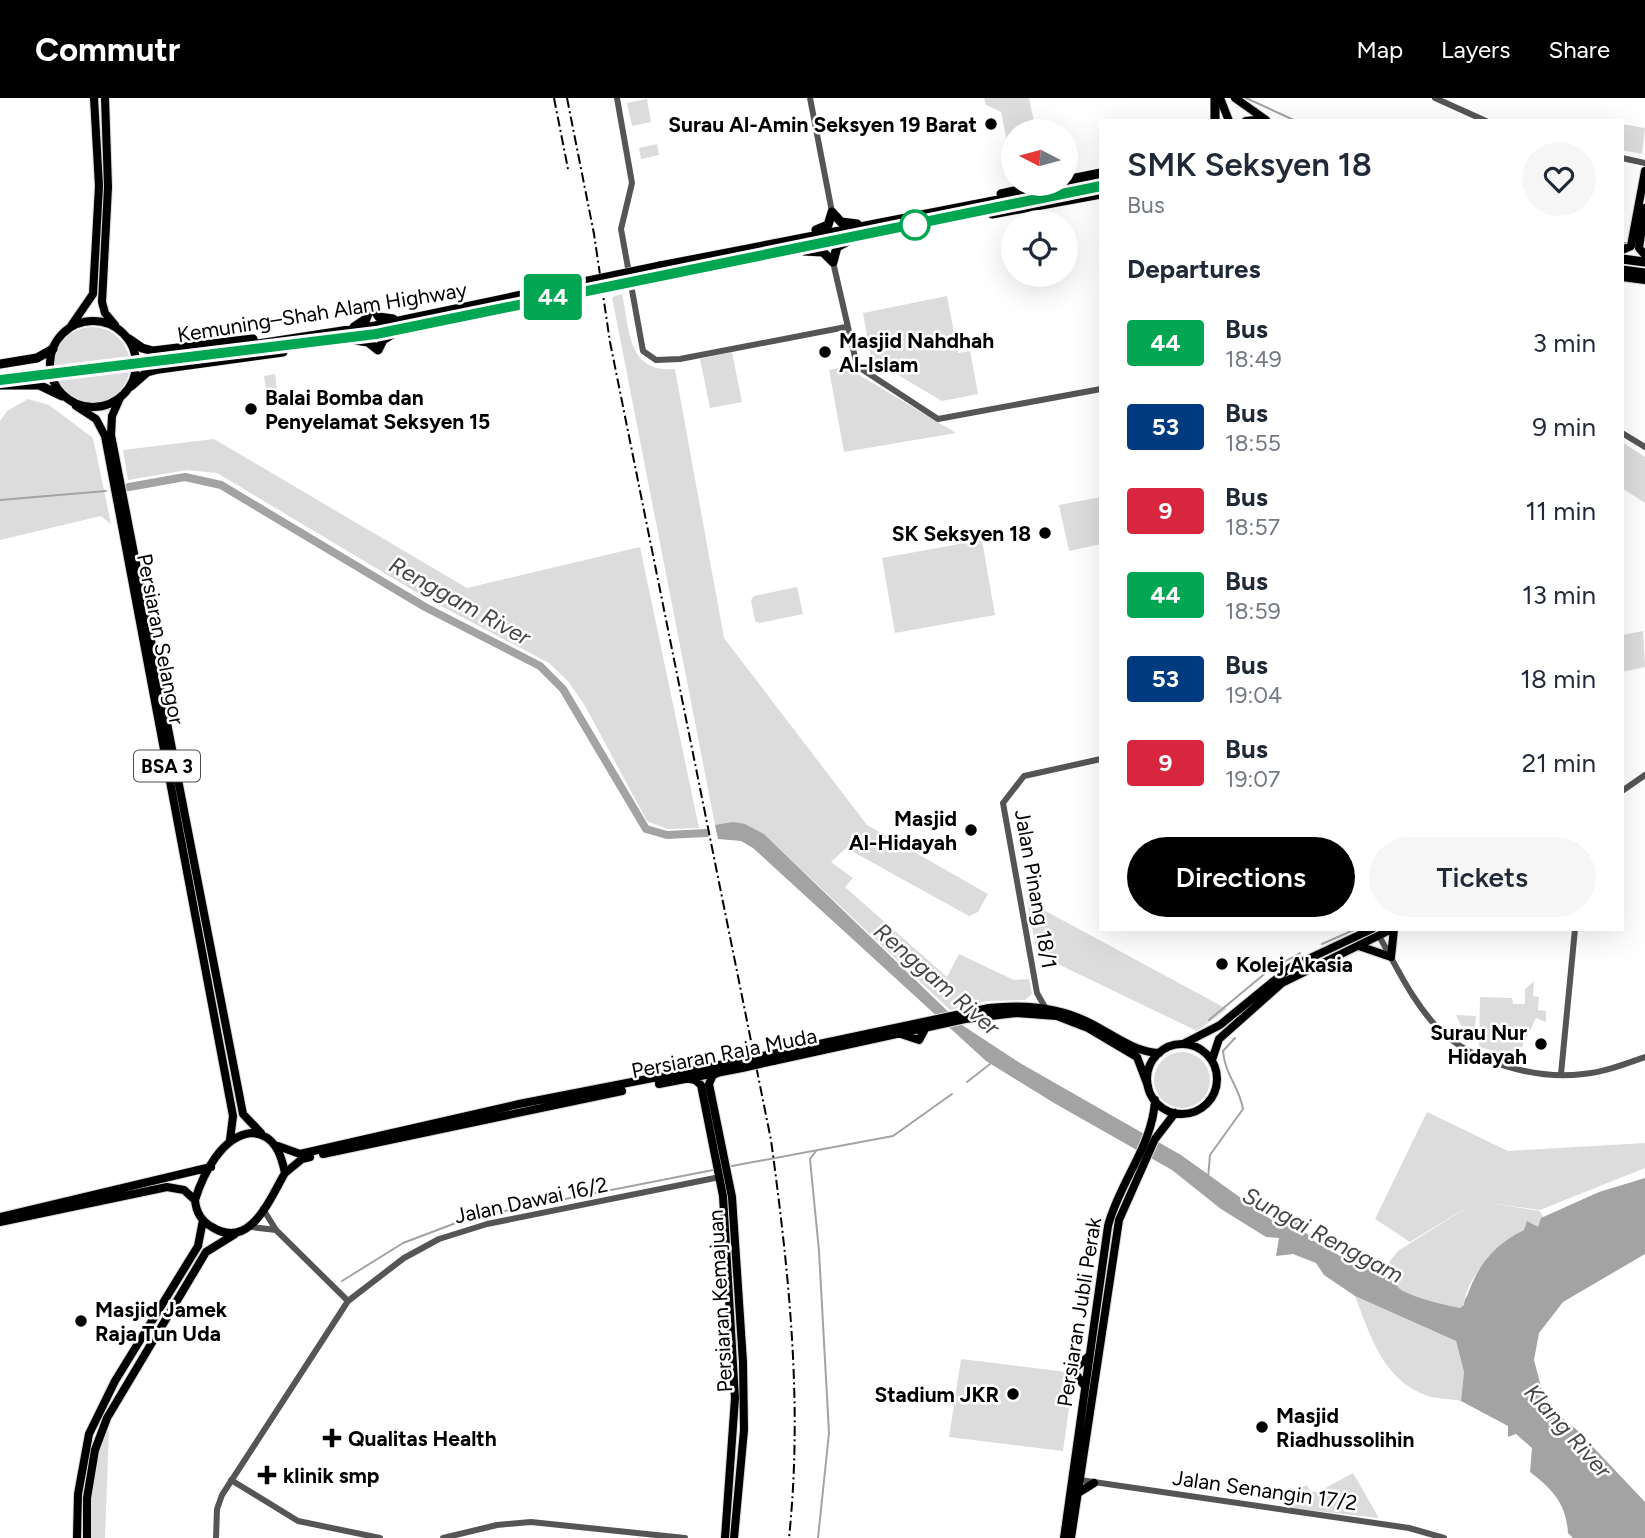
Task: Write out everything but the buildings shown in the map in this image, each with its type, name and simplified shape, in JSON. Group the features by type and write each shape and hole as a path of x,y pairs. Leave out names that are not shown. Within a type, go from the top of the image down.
{"highway":[{"path":"1215,119 1217,98"},
{"path":"1078,180 1099,174"},
{"name":"Kemuning–Shah Alam Highway","path":"1078,182 1099,180"},
{"name":"Kemuning–Shah Alam Highway","path":"555,292 666,275 1099,186"},
{"path":"973,214 996,214 1099,194"},
{"path":"949,208 1001,195"},
{"name":"Kemuning–Shah Alam Highway","path":"0,374 319,339 407,323 555,292 660,266 1007,196"},
{"path":"832,212 836,219 849,224 874,223"},
{"path":"785,241 825,228 832,212"},
{"path":"833,262 837,247 856,237"},
{"path":"777,252 823,251 833,262"},
{"path":"1624,259 1645,262"},
{"path":"1626,271 1645,273"},
{"path":"345,334 360,325 371,304 379,317 407,323"},
{"path":"345,334 368,342 378,350 383,340 407,323"},
{"path":"129,339 142,348 153,351 319,339"},
{"path":"131,386 147,372 159,369 278,353 319,339"},
{"name":"Kemuning–Shah Alam Highway","path":"0,383 245,348"},
{"path":"0,364 24,362 53,349"},
{"path":"0,358 24,362"},
{"path":"0,383 48,387 62,396"},
{"path":"0,392 16,384"}],"main road":[{"path":"94,98 99,196 93,294 53,349 51,374 62,396 76,406 98,406 120,398 131,386 136,365 129,339 105,313 102,302 108,187 105,98"},
{"path":"1217,98 1228,119"},
{"path":"1235,98 1266,119"},
{"path":"1624,250 1631,246 1645,172"},
{"path":"1645,208 1639,248 1645,255"},
{"path":"1624,251 1645,255"},
{"path":"1624,277 1645,280"},
{"path":"69,329 90,321 117,328"},
{"name":"Persiaran Selangor","path":"120,398 112,416 111,435 243,1114 261,1133"},
{"name":"Persiaran Selangor","path":"76,406 100,423 105,436 233,1116 230,1140"},
{"path":"1370,931 1358,942 1282,983 1219,1039 1212,1060 1217,1083 1207,1104 1186,1114 1175,1113 1155,1100 1148,1086 1149,1068 1159,1053 1220,1025 1291,967 1358,942 1379,936 1389,931"},
{"path":"1358,942 1391,957 1393,931"},
{"name":"Persiaran Raja Muda","path":"773,1058 1002,1006 1045,1007 1087,1021 1141,1051 1159,1053"},
{"name":"Persiaran Raja Muda","path":"963,1016 1016,1013 1056,1016 1088,1028 1137,1057 1148,1086"},
{"name":"Persiaran Raja Muda","path":"278,1146 300,1154 519,1104 901,1034 939,1021"},
{"path":"1183,1044 1194,1046 1212,1060"},
{"name":"Persiaran Raja Muda","path":"285,1173 304,1158 722,1071 741,1064"},
{"name":"Persiaran Kemajuan","path":"722,1071 713,1075 709,1084 732,1197 738,1362 735,1433 725,1538"},
{"name":"Persiaran Kemajuan","path":"685,1078 695,1080 701,1085 720,1177 744,1430 734,1538"},
{"name":"Persiaran Jubli Perak","path":"1151,1138 1155,1100"},
{"name":"Persiaran Jubli Perak","path":"1071,1538 1119,1220 1135,1169 1151,1138 1175,1113"},
{"path":"87,1538 88,1492 95,1450 107,1418 206,1252 251,1227 263,1209 285,1173 278,1146 261,1133 243,1134 230,1140 211,1167 195,1200"},
{"path":"0,1222 211,1167"},
{"name":"Persiaran Jubli Perak","path":"1064,1538 1108,1226 1119,1190 1135,1169"},
{"path":"0,1217 15,1217 167,1187 184,1190 195,1200 203,1220 215,1229 235,1234"},
{"path":"77,1538 78,1494 89,1434 115,1381 198,1246 203,1220"},
{"path":"1084,1390 1083,1379 1073,1370 1090,1356"},
{"path":"1078,1493 1093,1483 1082,1470"},
{"path":"1070,1484 1080,1480"}],"street":[{"path":"617,98 632,183 621,229 643,351 656,360 680,359 846,327"},
{"path":"810,98 832,212"},
{"path":"1435,98 1482,119"},
{"path":"1624,158 1645,163"},
{"path":"833,262 846,327 860,369 938,419 1099,389"},
{"path":"1624,434 1645,447"},
{"name":"Jalan Pinang 18/1","path":"1045,1007 1037,993 1003,803 1024,776 1099,759"},
{"path":"1624,790 1645,775"},
{"path":"1561,1074 1575,931"},
{"path":"1379,936 1417,1002 1437,1028 1461,1046 1492,1060 1523,1069 1581,1074 1609,1069 1645,1056"},
{"path":"1026,1006 1037,993"},
{"name":"Jalan Dawai 16/2","path":"216,1538 218,1505 231,1480 322,1346 348,1301 413,1252 462,1231 720,1177"},
{"path":"263,1209 276,1230 348,1301"},
{"path":"251,1227 276,1230"},
{"path":"231,1480 298,1521 380,1538"},
{"name":"Jalan Senangin 17/2","path":"1080,1480 1409,1528 1444,1538"},
{"path":"443,1538 497,1525 531,1522 685,1538"}],"shaded area":[{"path":"984,98 1029,98 1033,119 1002,119 1001,112 986,105"},
{"path":"647,99 651,122 632,126 627,103"},
{"path":"1624,124 1645,128 1642,154 1624,150"},
{"path":"657,144 659,155 641,159 639,148"},
{"path":"622,294 630,335 639,357 659,368 675,369 724,638 867,825 988,894 978,912 969,916 846,848 831,862 853,878 845,887 947,977 959,954 1014,980 1029,979 1032,994 1025,1000 987,1001 950,1010 764,834 745,824 715,825 612,297"},
{"path":"947,296 958,353 970,351 978,394 942,401 871,359 863,313"},
{"path":"92,327 106,330 119,338 127,351 130,365 127,379 119,392 106,400 92,403 78,400 65,392 57,379 54,365 57,351 65,338 78,330"},
{"path":"732,352 742,402 710,408 700,359"},
{"path":"850,365 851,370 956,433 844,452 829,370"},
{"path":"275,374 278,398 268,400 264,376"},
{"path":"28,399 49,405 93,438 111,524 101,516 0,540 0,421 7,411"},
{"path":"214,439 467,588 640,547 699,828 667,829 647,821 585,706 568,681 549,663 426,598 217,473 187,470 128,480 123,450"},
{"path":"1624,443 1645,457 1645,503 1624,489"},
{"path":"1099,497 1099,544 1069,551 1059,505"},
{"path":"982,540 995,615 895,633 882,558"},
{"path":"797,587 803,614 760,623 755,621 751,600 754,596"},
{"path":"1643,631 1645,667 1624,672 1624,635"},
{"path":"1027,901 1227,1009 1197,1031 1037,954"},
{"path":"1534,981 1533,996 1539,997 1538,1010 1546,1011 1546,1022 1536,1018 1517,1057 1479,1047 1480,997 1512,998 1513,1004 1525,1004 1525,989"},
{"path":"1456,1015 1476,1016 1475,1027 1461,1026"},
{"path":"1182,1052 1193,1054 1202,1060 1208,1069 1208,1091 1202,1100 1193,1106 1182,1108 1171,1106 1162,1100 1156,1091 1154,1080 1156,1069 1162,1060 1171,1054"},
{"path":"1427,1112 1508,1151 1645,1143 1645,1168 1540,1210 1484,1202 1540,1211 1544,1219 1538,1227 1526,1226 1485,1262 1470,1284 1464,1305 1460,1308 1437,1303 1399,1289 1393,1280 1389,1262 1398,1251 1477,1201 1410,1242 1375,1219"},
{"path":"1355,1296 1456,1341 1464,1372 1461,1401 1428,1396 1400,1380 1380,1355"},
{"name":"Stadium JKR","path":"961,1359 1074,1373 1063,1451 949,1437"},
{"path":"109,1429 105,1538 90,1538 90,1495 94,1468"},
{"path":"1353,1473 1379,1518 1288,1508 1281,1503 1284,1497 1307,1485 1310,1491 1318,1492"}],"water":[{"name":"Klang River","path":"733,822 745,824 764,834 962,1025 1020,1063 1181,1155 1276,1223 1287,1225 1294,1219 1299,1219 1314,1240 1381,1273 1409,1294 1460,1308 1490,1255 1505,1241 1524,1230 1527,1221 1538,1227 1541,1218 1599,1192 1645,1178 1645,1254 1563,1302 1539,1333 1534,1360 1544,1398 1552,1410 1577,1430 1645,1502 1645,1538 1573,1538 1568,1533 1564,1513 1557,1498 1530,1472 1532,1448 1516,1434 1508,1437 1508,1426 1461,1401 1464,1372 1456,1341 1355,1296 1324,1275 1316,1263 1293,1254 1276,1256 1279,1238 1266,1237 1221,1209 1172,1170 986,1061 753,848 741,841 718,839 715,825"}],"waterway":[{"path":"1246,98 1292,119"},
{"name":"Renggam River","path":"129,487 185,477 221,485 425,607 540,666 563,689 646,829 667,835 706,833"},
{"name":"Renggam River","path":"0,500 106,491"},
{"path":"1322,944 1351,931"},
{"path":"1209,1020 1268,971 1300,953"},
{"path":"1208,1178 1210,1155 1243,1109 1226,1067 1223,1051 1235,1038"},
{"path":"967,1082 990,1064"},
{"path":"732,1166 893,1136 952,1094"},
{"path":"816,1151 810,1159 819,1251 829,1433 818,1538"},
{"path":"342,1281 403,1243 469,1218 713,1170"}],"railway":[{"path":"554,98 568,169"},
{"path":"567,98 594,234 610,342 771,1140 792,1339 795,1438 789,1538"}],"bus line":[{"name":"44","path":"0,380 322,343 376,334 1099,186"}],"place":[{"name":"Surau Al-Amin Seksyen 19 Barat","path":"991,124"},
{"name":"Masjid Nahdhah Al-Islam","path":"825,352"},
{"name":"Balai Bomba dan Penyelamat Seksyen 15","path":"251,409"},
{"name":"SK Seksyen 18","path":"1045,533"},
{"name":"Masjid Al-Hidayah","path":"971,830"},
{"name":"Kolej Akasia","path":"1222,964"},
{"name":"Surau Nur Hidayah","path":"1541,1044"},
{"name":"Masjid Jamek Raja Tun Uda","path":"81,1321"},
{"name":"Stadium JKR","path":"1013,1394"},
{"name":"Masjid Riadhussolihin","path":"1262,1427"},
{"name":"Qualitas Health","path":"332,1438"},
{"name":"klinik smp","path":"267,1475"}],"water label":[{"name":"Sungai Renggam","path":"1323,1235"}]}
